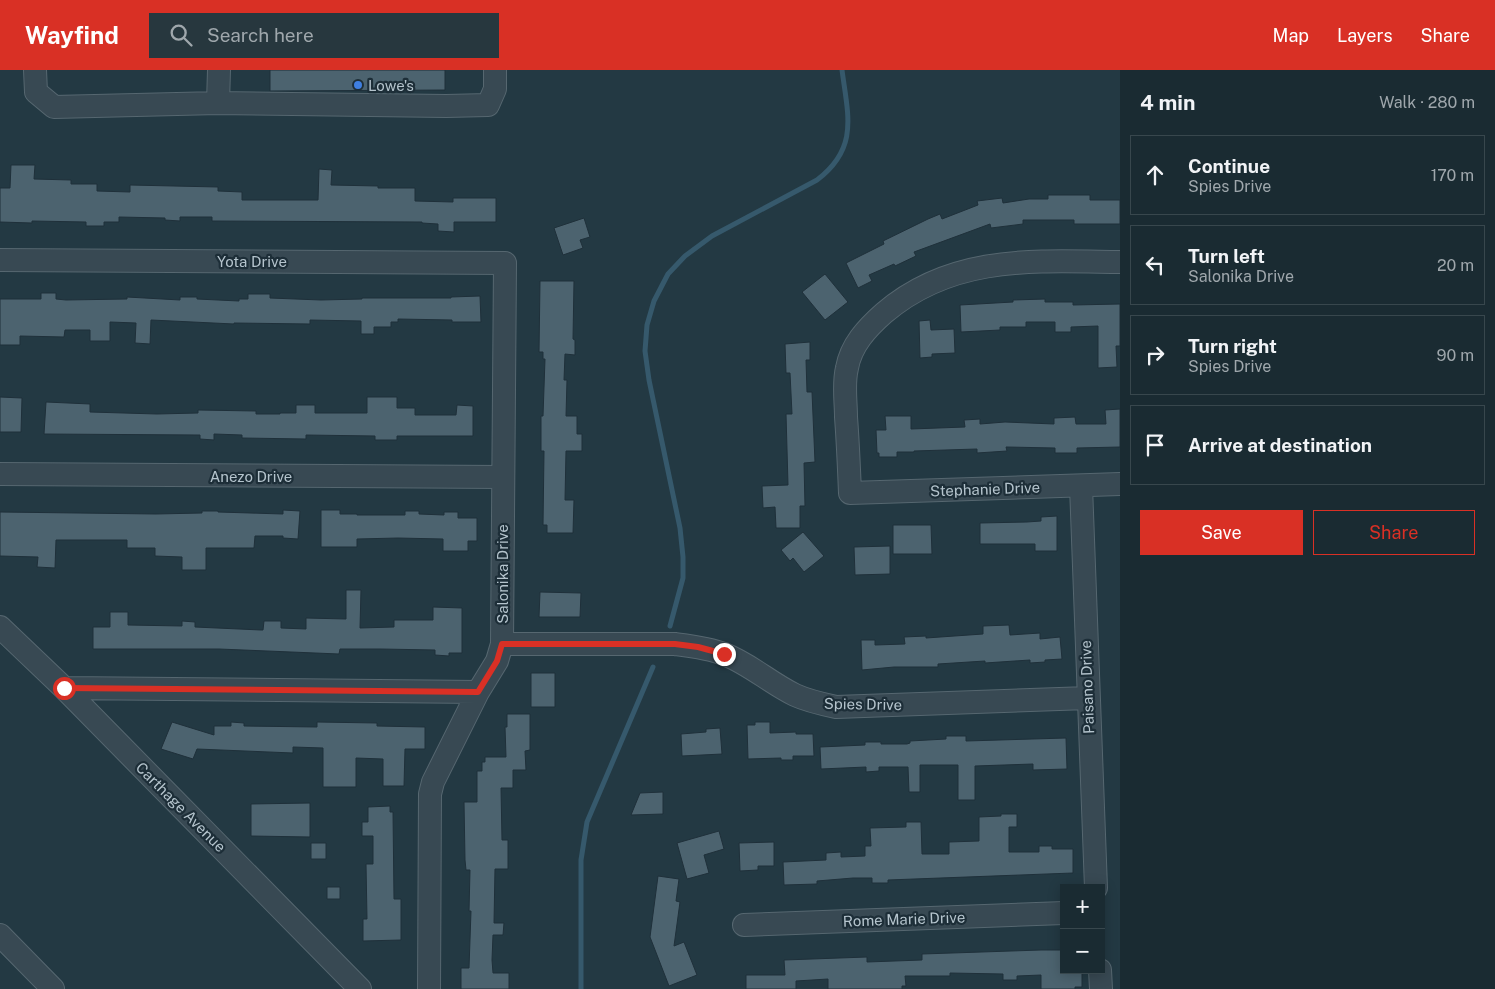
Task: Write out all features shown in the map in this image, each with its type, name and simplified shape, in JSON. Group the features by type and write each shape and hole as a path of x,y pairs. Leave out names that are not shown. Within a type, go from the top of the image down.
{"street":[{"path":"36,70 36,92 54,107 215,103 488,105 495,89 495,70"},
{"path":"215,103 218,103 219,70"},
{"name":"Yota Drive","path":"0,260 504,263"},
{"name":"Stephanie Drive","path":"1120,262 1029,261 988,266 963,272 929,284 898,301 870,325 853,348 846,368 845,386 850,493 1120,484"},
{"name":"Salonika Drive","path":"429,989 430,794 433,782 478,692 497,661 502,644 504,263"},
{"name":"Anezo Drive","path":"0,474 502,477"},
{"name":"Paisano Drive","path":"1081,486 1096,884"},
{"name":"Carthage Avenue","path":"0,627 64,688 360,989"},
{"name":"Spies Drive","path":"502,644 675,644 698,647 724,654 751,667 794,695 816,703 836,706 1088,698"},
{"path":"64,688 478,692"},
{"name":"Rome Marie Drive","path":"744,925 1060,913"},
{"path":"0,935 53,989"},
{"path":"1100,974 1100,989"}],"building":[{"name":"Lowe's","path":"270,70 445,70 445,90 270,91"},
{"path":"11,165 35,165 34,179 71,180 71,184 97,184 97,191 130,192 130,185 218,187 218,191 242,192 242,200 318,200 319,169 332,170 331,185 415,188 415,201 453,202 453,198 496,198 496,222 454,222 454,232 438,231 438,224 422,222 212,221 212,217 180,217 180,221 165,220 165,218 119,217 119,222 104,222 104,226 86,226 86,222 0,222 0,188 10,188"},
{"path":"1048,195 1090,195 1090,200 1120,200 1120,224 1074,224 1074,220 1023,220 1023,224 991,228 990,224 914,252 916,256 869,275 872,281 858,288 846,263 884,244 883,241 928,219 940,214 942,219 978,205 977,201 1002,198 1003,203 1029,199 1048,199"},
{"path":"584,218 590,237 580,240 583,248 563,255 554,228"},
{"path":"825,274 848,302 825,320 802,292"},
{"path":"540,281 574,281 573,339 575,340 575,355 565,354 564,380 567,380 566,416 577,416 577,434 582,434 582,451 566,451 565,500 574,500 573,533 547,533 547,525 543,525 544,451 541,451 541,416 543,416 545,359 543,359 543,352 539,352"},
{"path":"41,293 56,293 56,299 66,300 127,299 127,297 180,300 180,297 197,297 197,299 239,301 239,299 248,299 248,294 270,294 270,298 321,300 480,296 481,322 398,319 398,322 391,322 391,327 374,327 374,334 361,334 361,321 310,320 310,324 234,324 151,320 150,344 135,343 136,323 110,322 110,341 90,341 90,330 65,330 64,337 20,336 20,345 0,345 0,299 41,299"},
{"path":"1045,299 1045,302 1073,302 1073,305 1120,304 1120,346 1116,346 1117,367 1098,368 1098,326 1071,327 1071,332 1055,332 1055,322 1026,322 1026,327 1000,327 1000,330 961,332 960,305"},
{"path":"930,320 931,330 954,329 955,353 932,354 932,357 920,358 919,321"},
{"path":"810,342 810,360 806,360 807,392 812,392 815,462 804,463 805,506 800,506 800,528 776,528 775,507 763,508 762,486 788,485 786,414 792,414 790,373 786,373 785,344"},
{"path":"0,397 22,398 21,432 0,432"},
{"path":"367,397 397,397 397,408 415,408 415,415 456,415 457,405 473,406 473,436 397,436 397,440 375,440 375,436 306,435 306,439 242,438 242,435 214,434 214,440 200,439 200,435 44,434 46,402 90,404 90,412 157,414 198,413 198,410 256,411 256,414 280,414 296,413 296,405 315,405 315,413 367,413"},
{"path":"1120,409 1120,447 1077,448 1077,453 1055,453 1055,448 1006,447 1007,451 977,453 977,449 897,452 897,457 879,457 879,453 877,453 876,430 886,430 885,416 911,416 911,429 965,427 964,420 980,419 980,424 1005,422 1054,424 1054,418 1075,417 1076,424 1106,424 1105,410"},
{"path":"283,510 300,511 298,539 283,538 283,536 255,536 254,548 206,548 206,570 182,570 182,557 155,556 155,548 127,548 127,540 56,540 55,568 37,567 38,557 0,556 0,512 156,514 218,511 283,514"},
{"path":"321,510 340,510 340,514 357,515 405,515 405,511 419,511 419,514 444,515 444,512 458,512 458,518 477,518 477,541 468,541 468,551 443,551 443,539 357,539 357,547 321,547"},
{"path":"1057,516 1057,551 1035,551 1035,544 980,544 980,523 1041,521 1041,517"},
{"path":"893,525 931,525 932,554 893,554"},
{"path":"803,532 824,556 804,572 793,558 790,561 781,550"},
{"path":"890,546 890,574 855,575 854,547"},
{"path":"346,590 361,590 360,628 394,627 394,620 433,620 433,607 462,608 462,653 449,653 449,656 435,655 435,650 340,649 339,654 219,649 93,649 93,627 110,627 110,612 128,612 128,625 182,626 182,621 195,622 195,627 263,630 264,621 281,621 281,628 306,629 306,618 346,619"},
{"path":"540,592 581,593 580,617 539,617"},
{"path":"1009,625 1010,635 1040,633 1040,639 1060,637 1062,659 1030,663 1030,660 985,663 985,661 938,664 938,667 894,667 862,670 861,640 875,640 875,645 905,644 904,637 926,636 926,638 983,634 983,626"},
{"path":"531,673 555,673 555,707 531,707"},
{"path":"507,714 530,714 530,750 525,751 526,770 513,770 513,788 501,788 502,840 508,840 508,869 495,869 494,923 504,923 503,935 493,935 492,960 493,973 509,973 509,989 461,989 461,968 469,968 471,911 469,911 470,870 466,870 465,860 464,802 477,802 477,771 482,771 482,762 485,762 485,757 506,757 505,727 507,727"},
{"path":"172,722 214,735 214,726 231,726 231,722 244,723 244,726 317,727 317,722 377,723 377,726 425,727 425,749 405,749 404,786 383,786 383,759 356,758 356,787 323,787 323,748 293,747 293,753 197,749 193,759 161,749"},
{"path":"755,722 770,722 770,733 796,732 796,734 813,734 814,756 793,756 793,760 781,760 781,758 748,759 747,725 755,725"},
{"path":"720,728 722,754 682,756 681,734 706,732 706,729"},
{"path":"946,736 966,736 966,741 1066,738 1067,769 1033,770 1033,764 975,766 975,800 958,800 958,765 920,765 920,792 909,792 908,767 879,767 879,771 866,772 866,767 821,769 820,747 865,745 865,742 907,744 910,741 946,739"},
{"path":"663,792 663,814 631,815 640,793"},
{"path":"310,803 310,837 251,836 251,804"},
{"path":"390,806 390,812 393,812 394,899 401,899 401,940 363,941 363,919 367,919 366,864 373,864 373,836 362,836 362,822 368,822 368,807"},
{"path":"1001,814 1017,814 1017,827 1009,827 1009,852 1039,852 1039,846 1052,846 1052,849 1073,849 1073,873 888,880 888,883 872,883 872,878 853,878 817,881 817,884 784,885 783,862 826,860 826,853 841,852 841,857 865,856 865,846 871,846 870,828 906,827 906,822 921,822 922,854 949,854 949,842 979,841 979,817 1001,816"},
{"path":"719,831 724,849 704,855 709,873 687,879 677,843"},
{"path":"774,842 774,866 758,866 758,870 740,871 739,843"},
{"path":"311,843 326,843 326,859 311,859"},
{"path":"658,876 679,879 676,901 680,902 674,946 684,942 697,975 669,986 650,937"},
{"path":"327,887 340,887 340,899 327,899"},
{"path":"1060,950 1060,974 1082,974 1082,987 1075,987 1075,989 1041,989 1041,975 1017,976 1017,980 1003,980 1003,974 950,973 950,976 905,976 906,986 902,986 902,989 828,989 828,979 796,981 796,989 746,989 746,975 785,975 784,960 867,957 867,962 922,960 922,954"}],"waterway":[{"path":"670,626 683,578 683,557 680,528 649,380 645,351 647,325 654,301 668,274 685,256 712,236 817,180 830,168 839,156 848,130 847,102 842,70"},
{"path":"581,989 581,860 587,822 653,667"}],"place":[{"name":"Lowe's","path":"358,85"}],"route":[{"path":"64,688 478,692 497,661 502,644 675,644 698,647 724,654"}]}
